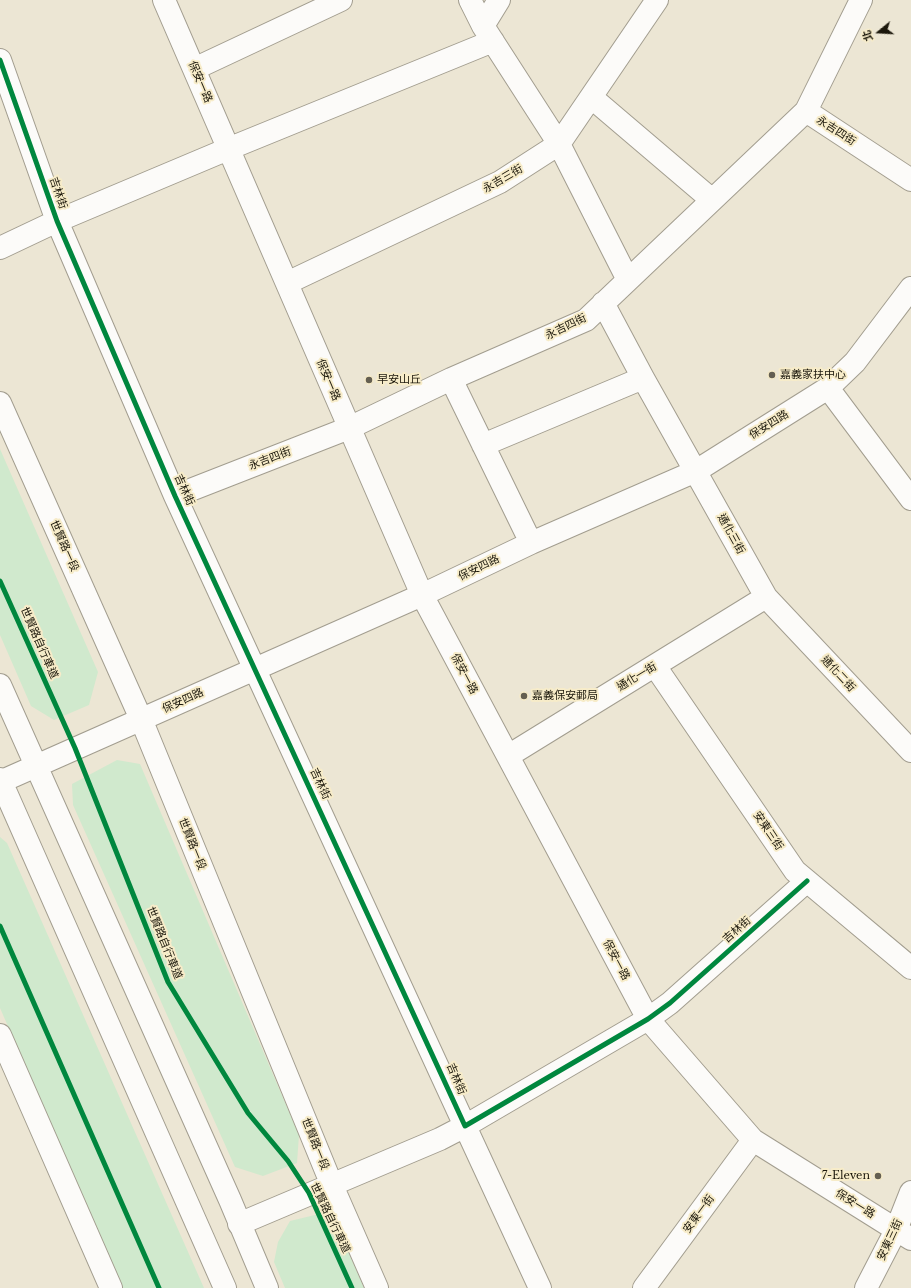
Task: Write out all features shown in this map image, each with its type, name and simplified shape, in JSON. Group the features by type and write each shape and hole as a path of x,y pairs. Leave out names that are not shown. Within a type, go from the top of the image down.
{"street":[{"name":"保安一路","path":"164,0 422,595 648,1019 753,1140 903,1234"},
{"path":"194,69 342,0"},
{"path":"470,0 488,34 559,144 628,280"},
{"path":"0,248 57,221 228,149 488,34 499,0"},
{"name":"永吉三街","path":"287,283 500,182 559,144 657,0"},
{"path":"806,111 861,0"},
{"name":"吉林街","path":"0,60 57,221 175,496 256,669 465,1126 648,1019 670,1003 807,881"},
{"path":"591,97 712,200"},
{"name":"永吉四街","path":"175,496 349,428 451,379 586,320 806,111 911,180"},
{"name":"保安四路","path":"0,781 256,669 422,595 531,543 696,471 828,388 856,362 911,288"},
{"name":"通化三街","path":"603,303 643,378 766,597"},
{"path":"483,445 643,378"},
{"path":"451,379 531,543"},
{"path":"828,388 911,499"},
{"name":"世賢路一段","path":"0,402 141,719 331,1183 377,1288"},
{"name":"通化一街","path":"508,756 766,597"},
{"name":"通化二街","path":"766,597 911,751"},
{"name":"安東三街","path":"655,666 795,871 911,968"},
{"path":"0,685 267,1288"},
{"path":"0,781 225,1288"},
{"path":"0,1035 111,1288"},
{"path":"239,1224 331,1183 440,1139 465,1126 540,1288"},
{"name":"安東一街","path":"644,1288 753,1140"},
{"name":"安東三街","path":"866,1288 903,1234 911,1192"}],"green space":[{"path":"0,449 98,672 89,705 54,720 31,706 0,635"},
{"path":"117,760 140,764 299,1135 297,1163 263,1176 235,1167 73,805 72,784"},
{"path":"0,837 7,843 204,1288 122,1288 0,1008"},
{"path":"319,1214 336,1223 364,1288 285,1288 274,1262 278,1242 290,1221"}],"cycle path":[{"path":"0,60 57,221 175,496 465,1126 648,1019 670,1003 807,881"},
{"name":"世賢路自行車道","path":"0,581 75,748 168,982 248,1113 288,1161 309,1193 352,1288"},
{"path":"0,926 159,1288"}],"place":[{"name":"嘉義家扶中心","path":"772,375"},
{"name":"早安山丘","path":"369,380"},
{"name":"嘉義保安郵局","path":"524,696"},
{"name":"7-Eleven","path":"878,1176"}]}
